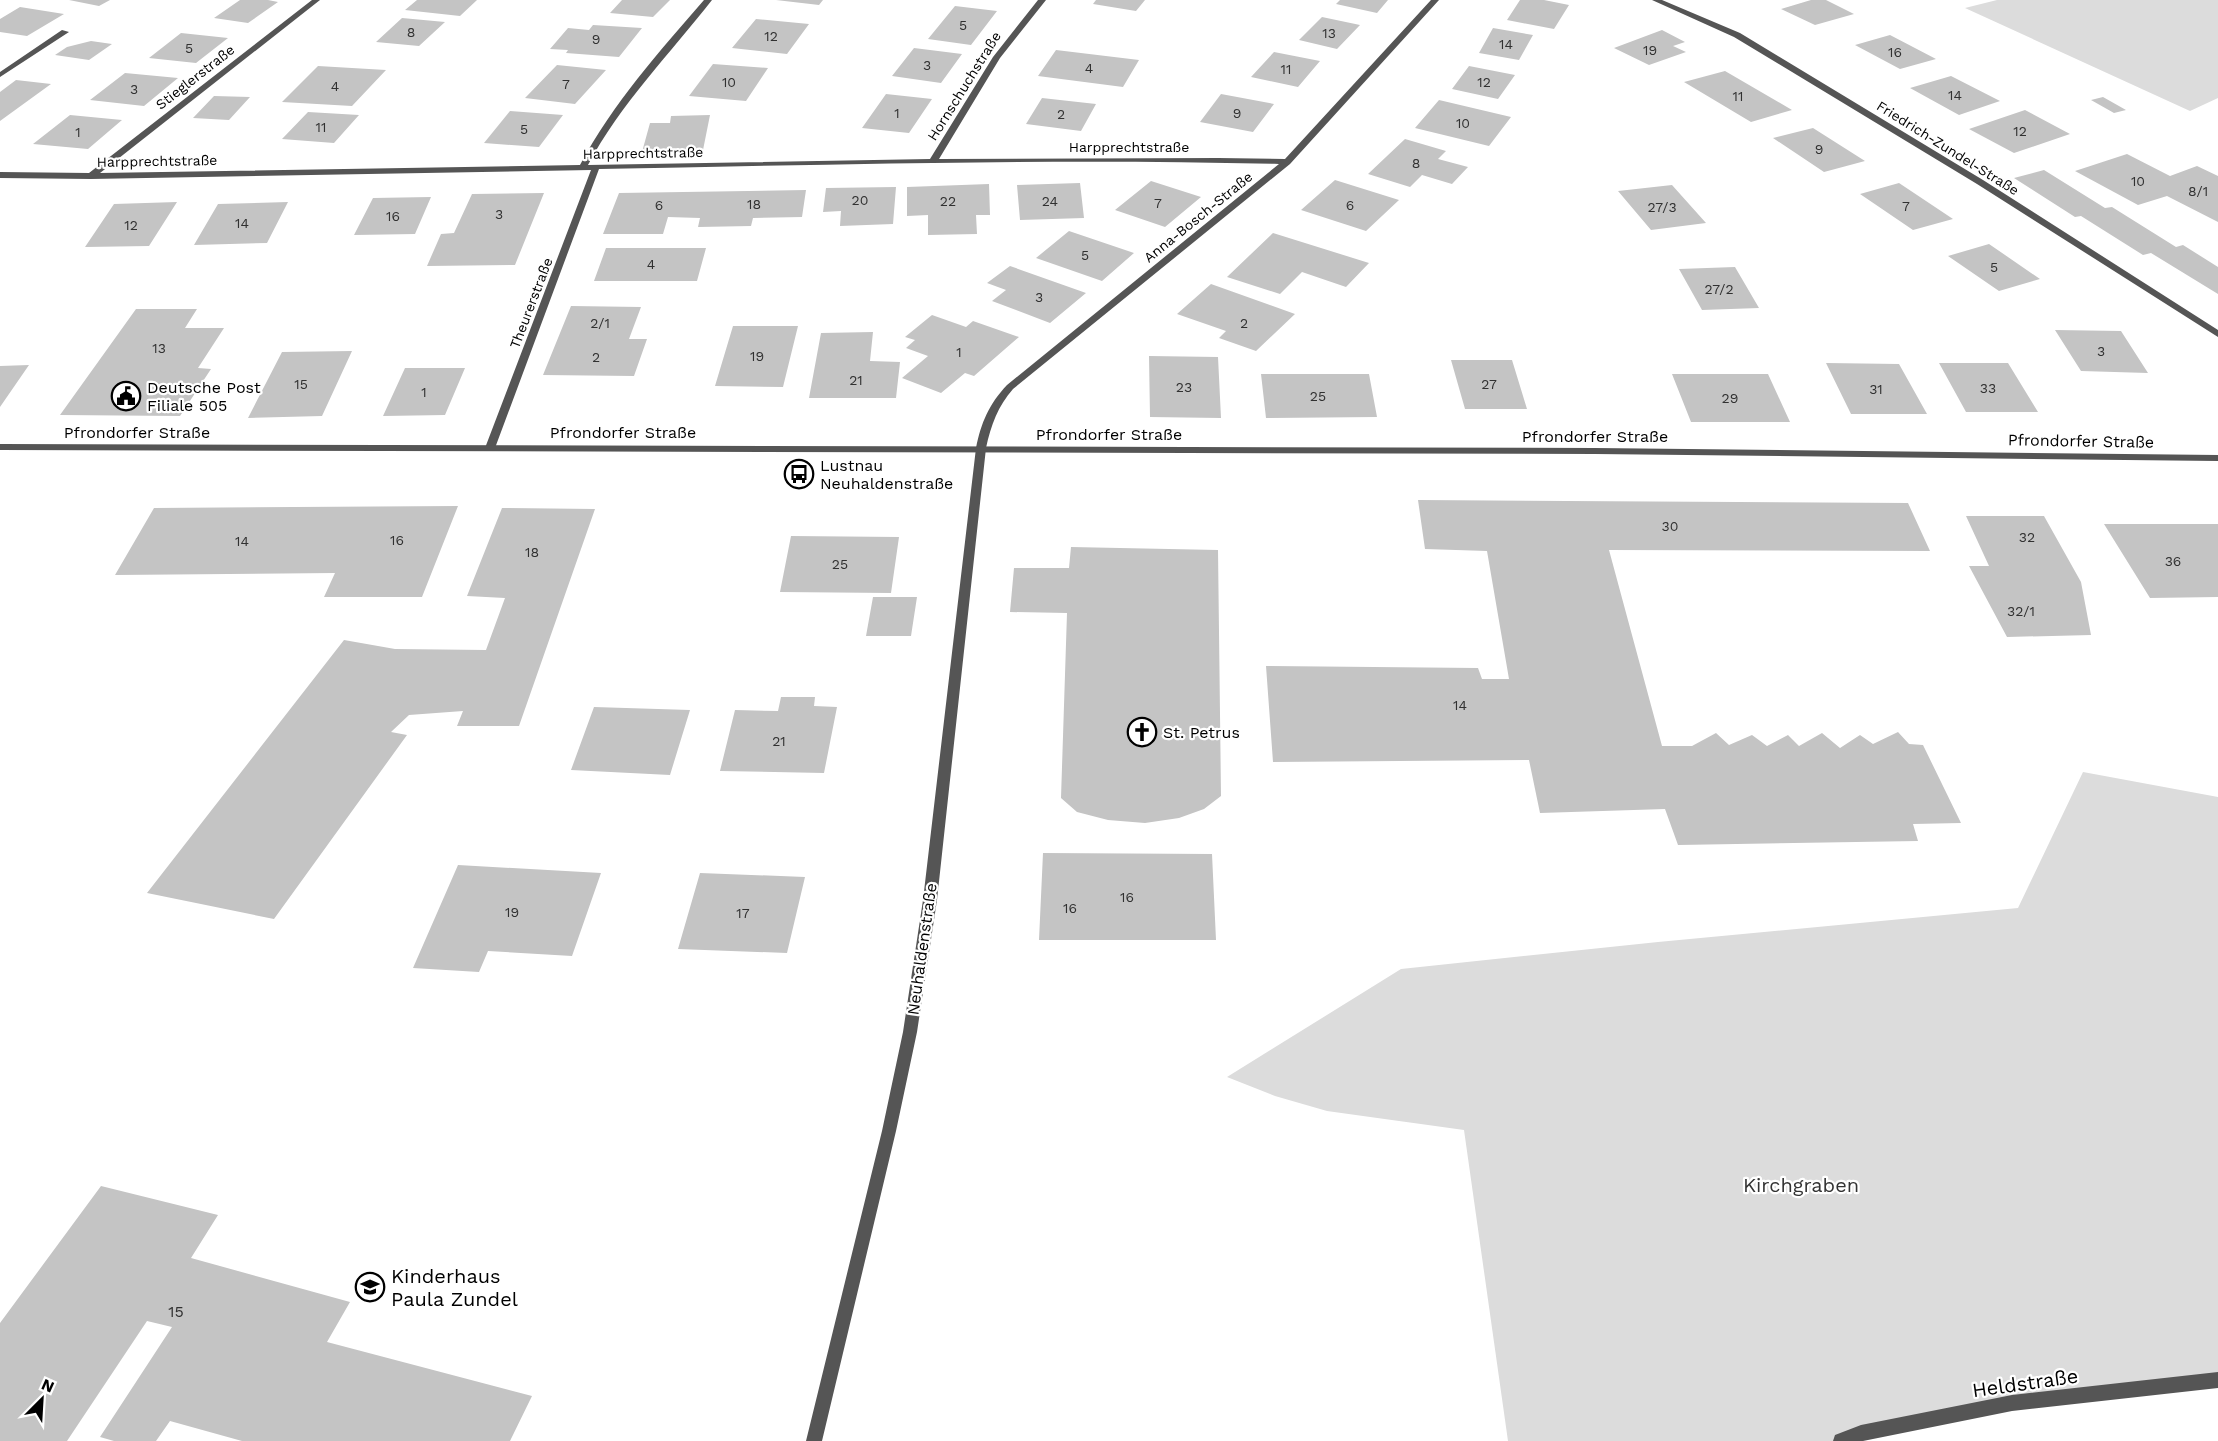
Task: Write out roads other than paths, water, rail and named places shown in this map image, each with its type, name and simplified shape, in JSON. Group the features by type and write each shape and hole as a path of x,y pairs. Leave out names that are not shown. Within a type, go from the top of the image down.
{"street":[{"name":"Stieglerstraße","path":"92,176 316,0"},
{"path":"582,168 610,118 708,0"},
{"name":"Hornschuchstraße","path":"933,160 981,79 1022,21 1042,0"},
{"name":"Anna-Bosch-Straße","path":"981,448 988,417 998,399 1010,387 1287,162 1435,0"},
{"name":"Friedrich-Zundel-Straße","path":"1656,0 1737,35 1980,182 2218,334"},
{"path":"0,75 65,32"},
{"name":"Harpprechtstraße","path":"0,175 92,176 596,168 933,160 1287,162"},
{"name":"Theurerstraße","path":"490,448 596,168"},
{"name":"Pfrondorfer Straße","path":"0,447 1595,451 2218,458"},
{"name":"Neuhaldenstraße","path":"814,1441 889,1131 910,1032 930,900 981,448"},
{"name":"Heldstraße","path":"1841,1441 1862,1433 2012,1403 2218,1380"}],"place":[{"name":"Deutsche Post Filiale 505","path":"126,396"},
{"name":"Lustnau Neuhaldenstraße","path":"799,474"},
{"name":"St. Petrus","path":"1142,732"},
{"name":"Kinderhaus Paula Zundel","path":"370,1287"}],"park label":[{"name":"Kirchgraben","path":"1801,1185"}]}
